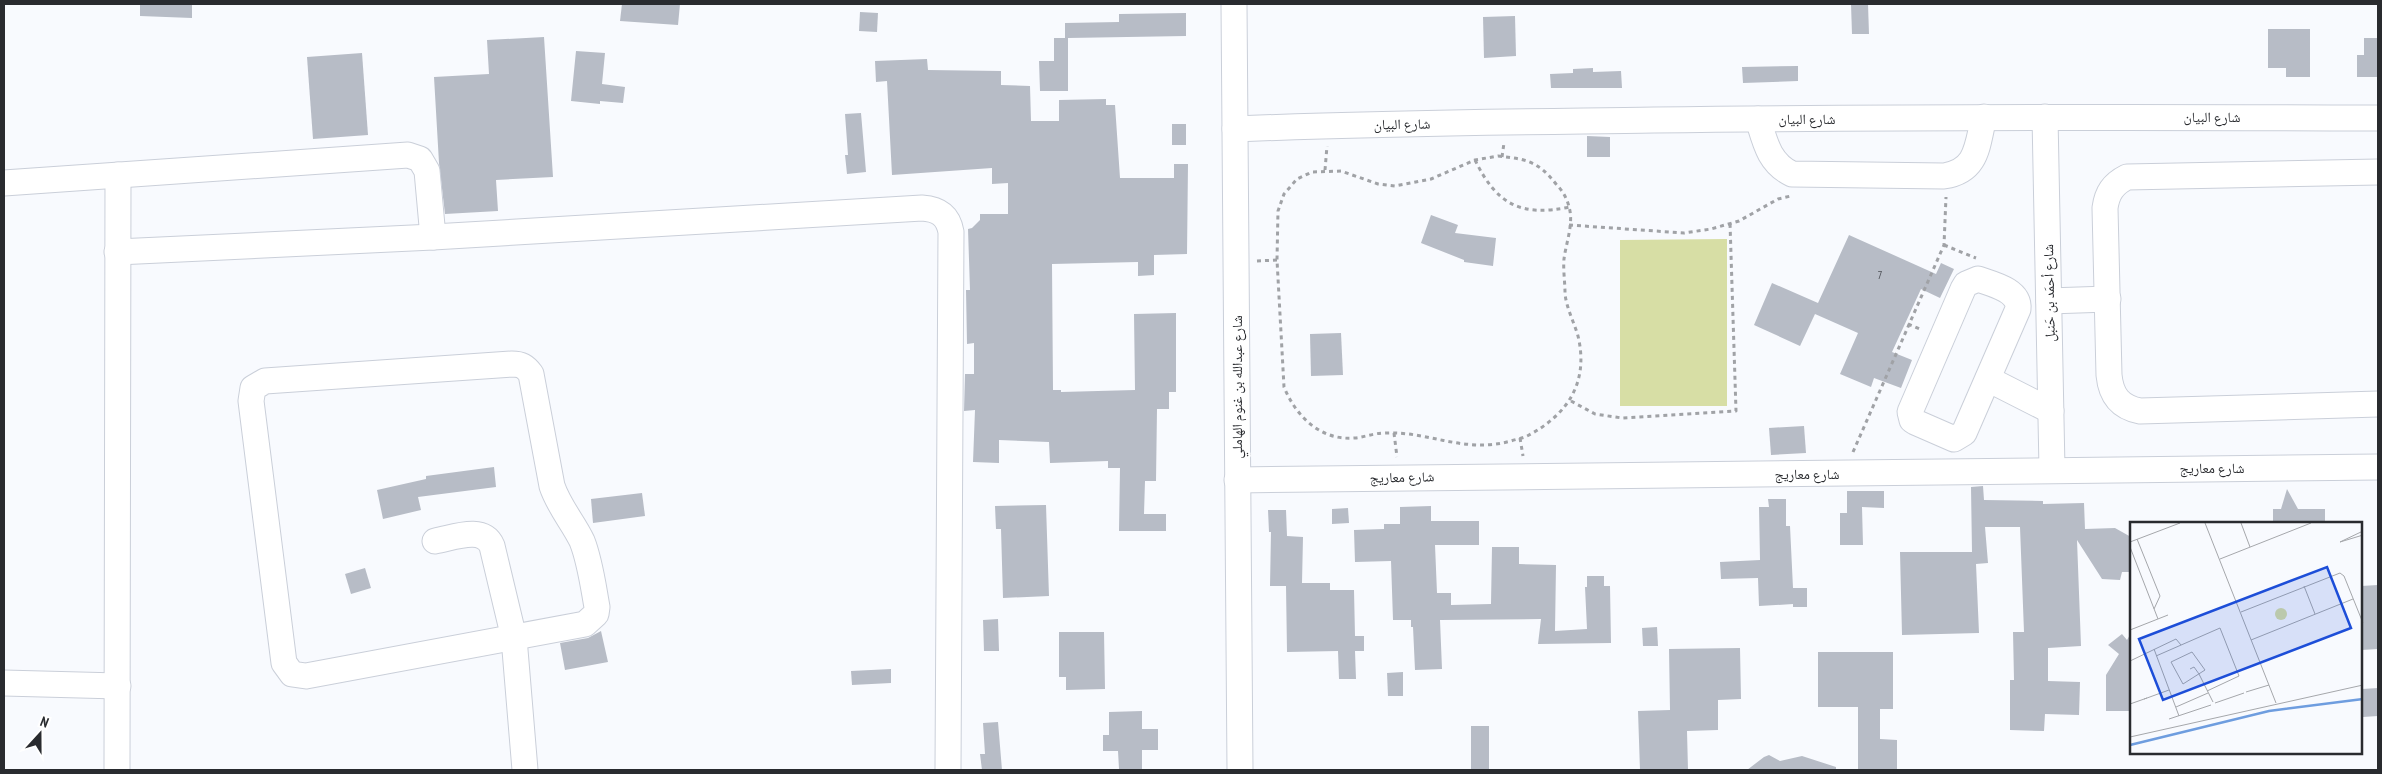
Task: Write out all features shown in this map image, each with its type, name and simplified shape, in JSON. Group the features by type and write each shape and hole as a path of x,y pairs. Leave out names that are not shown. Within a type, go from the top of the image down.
{"street":[{"name":"شارع عبدالله بن غنوم الهاملي","path":"1234,4 1236,480 1240,770"},
{"name":"شارع البيان","path":"1235,129 1329,125 2045,116 2378,118"},
{"name":"شارع أحمَد بن حَنبل","path":"2045,116 2052,469"},
{"path":"1758,119 1770,156 1784,170 1792,174 1944,176 1955,174 1972,161 1984,117"},
{"path":"4,183 414,156 425,164 427,171 433,237"},
{"path":"2378,172 2127,177 2114,186 2106,198 2110,385 2113,395 2120,404 2130,409 2140,410 2378,404"},
{"path":"117,770 118,175"},
{"path":"118,252 433,237 922,208 938,211 945,216 950,224 951,232 948,770"},
{"path":"1978,279 2014,294 2019,304 1988,379 1964,433 1958,438 1950,438 1916,422 1910,416 1911,408 1959,298 1966,284 1978,279"},
{"path":"2049,301 2108,299"},
{"path":"512,364 526,368 534,384 556,500 582,540 597,607 596,614 585,624 514,638 306,676 292,674 284,662 251,401 253,388 258,383 275,380 512,364"},
{"path":"1988,379 2051,411"},
{"name":"شارع معاريج","path":"1236,480 1844,474 2052,469 2378,468"},
{"path":"435,541 474,534 484,536 490,542 514,638 525,770"},
{"path":"4,683 118,686"}],"path":[{"path":"1498,156 1515,158 1539,165 1563,192 1570,208 1564,259 1566,296 1578,339 1581,358 1578,378 1571,401 1554,418 1528,436 1499,444 1473,446 1444,442 1406,432 1385,432 1354,438 1337,437 1318,431 1302,418 1291,404 1284,387 1277,260 1278,211 1284,194 1297,179 1312,172 1341,171 1378,184 1395,186 1431,179 1476,160 1498,156"},
{"path":"1476,160 1491,189 1519,207 1545,212 1570,208"},
{"path":"1569,225 1684,233 1739,221 1778,199 1801,196"},
{"path":"1936,197 1952,197"},
{"path":"1844,474 1944,245 1946,197"},
{"path":"1571,401 1595,414 1622,418 1736,411 1730,223"}],"green space":[{"path":"1727,239 1727,406 1620,406 1620,240"}],"building":[{"path":"140,4 192,4 192,18 140,16"},
{"path":"622,4 680,4 678,25 620,21"},
{"path":"1851,4 1868,4 1869,34 1852,34"},
{"path":"860,12 878,13 877,32 859,31"},
{"path":"1186,13 1186,36 1068,38 1068,91 1040,91 1039,61 1054,61 1054,38 1065,38 1065,23 1119,22 1119,14"},
{"path":"1515,16 1516,56 1484,58 1483,17"},
{"path":"2268,29 2310,29 2310,77 2286,77 2286,68 2268,68"},
{"path":"544,37 553,177 496,180 498,211 445,214 439,163 434,77 489,74 487,40"},
{"path":"2364,38 2378,38 2378,77 2357,77 2357,55 2364,55"},
{"path":"576,51 605,53 602,84 625,87 623,103 600,101 600,104 571,101"},
{"path":"362,53 368,135 313,139 307,57"},
{"path":"927,59 928,70 1001,71 1001,85 1030,86 1031,121 1059,121 1059,100 1106,99 1106,105 1115,105 1120,178 1174,178 1174,164 1188,164 1187,254 1154,255 1154,275 1138,276 1138,262 1052,264 1053,390 1061,390 1061,392 1135,390 1134,314 1176,313 1176,392 1169,392 1169,409 1157,409 1156,481 1145,481 1144,514 1166,514 1166,531 1119,531 1120,468 1108,468 1108,461 1050,463 1049,442 999,440 999,463 973,462 975,410 964,411 965,374 974,374 974,343 967,344 966,290 970,290 968,229 972,228 980,220 980,214 1008,214 1008,183 992,184 992,168 892,175 887,81 876,82 875,61"},
{"path":"1798,66 1798,81 1743,83 1742,67"},
{"path":"1593,68 1593,72 1621,71 1622,88 1551,88 1550,74 1573,73 1573,69"},
{"path":"861,113 866,172 847,174 845,155 848,155 845,114"},
{"path":"1172,124 1186,124 1186,145 1172,145"},
{"path":"1587,136 1610,137 1610,157 1587,157"},
{"path":"1431,215 1458,225 1455,233 1496,238 1493,266 1464,262 1464,260 1421,243"},
{"path":"1849,235 1936,274 1941,263 1954,269 1940,298 1921,289 1892,352 1912,360 1901,388 1874,378 1871,387 1840,374 1858,333 1815,314 1800,346 1754,325 1772,283 1818,303"},
{"path":"1341,333 1343,375 1311,376 1310,334"},
{"path":"1804,426 1806,453 1771,455 1769,428"},
{"path":"494,467 496,487 418,497 421,510 383,519 377,490 426,479 426,476"},
{"path":"1983,486 1984,500 2043,501 2043,504 2084,503 2085,529 2115,528 2130,536 2130,572 2122,572 2120,580 2102,579 2077,540 2081,646 2048,648 2048,681 2080,682 2079,715 2045,714 2044,731 2010,730 2010,680 2014,680 2013,632 2024,632 2020,527 1985,527 1988,563 1976,564 1979,633 1902,635 1900,552 1972,552 1971,487"},
{"path":"2287,489 2298,509 2325,509 2325,522 2273,522 2273,509 2281,509"},
{"path":"1847,491 1884,491 1884,508 1862,507 1863,545 1840,545 1840,513 1847,513"},
{"path":"642,493 645,516 593,523 591,499"},
{"path":"1768,499 1786,499 1786,526 1790,526 1793,588 1807,588 1807,607 1793,607 1793,604 1759,606 1758,578 1721,579 1720,562 1760,560 1759,507 1769,507"},
{"path":"1046,505 1049,596 1003,598 1001,529 996,529 995,506"},
{"path":"1431,506 1431,521 1479,521 1479,545 1435,545 1437,593 1451,593 1451,605 1491,604 1492,547 1519,547 1519,564 1556,565 1555,631 1587,629 1585,587 1587,587 1587,576 1604,576 1604,586 1610,586 1611,643 1538,644 1541,619 1440,620 1442,669 1415,670 1411,620 1393,620 1391,561 1355,562 1354,530 1384,529 1384,524 1400,524 1400,507"},
{"path":"1348,508 1349,523 1332,524 1332,509"},
{"path":"1268,510 1286,510 1287,536 1303,537 1302,583 1330,583 1330,590 1354,590 1355,636 1364,636 1364,651 1355,651 1356,679 1339,679 1338,651 1287,652 1286,586 1270,586 1271,532 1269,532"},
{"path":"365,568 371,588 351,594 345,574"},
{"path":"2378,585 2378,649 2362,650 2362,586"},
{"path":"998,619 999,651 984,651 983,620"},
{"path":"1657,627 1658,646 1643,646 1642,628"},
{"path":"601,631 608,662 565,670 560,643 588,638"},
{"path":"1059,632 1104,632 1105,689 1066,690 1066,677 1059,677"},
{"path":"2122,634 2127,640 2130,635 2130,711 2106,711 2106,675 2119,654 2108,645"},
{"path":"1740,648 1741,699 1718,700 1718,730 1687,731 1688,770 1640,770 1638,711 1670,710 1669,649"},
{"path":"1818,652 1893,652 1893,709 1880,709 1880,739 1897,740 1897,770 1858,770 1858,707 1818,707"},
{"path":"891,669 891,683 852,685 851,671"},
{"path":"1403,672 1403,696 1388,696 1387,673"},
{"path":"2378,688 2378,716 2363,717 2362,689"},
{"path":"1142,711 1142,729 1158,729 1158,750 1142,750 1142,769 1119,769 1118,751 1103,751 1103,735 1109,735 1109,712"},
{"path":"998,722 1002,770 982,770 980,754 985,754 983,723"},
{"path":"1471,726 1489,726 1489,770 1471,770"},
{"path":"1769,755 1780,761 1802,756 1836,767 1836,770 1747,770"}]}
